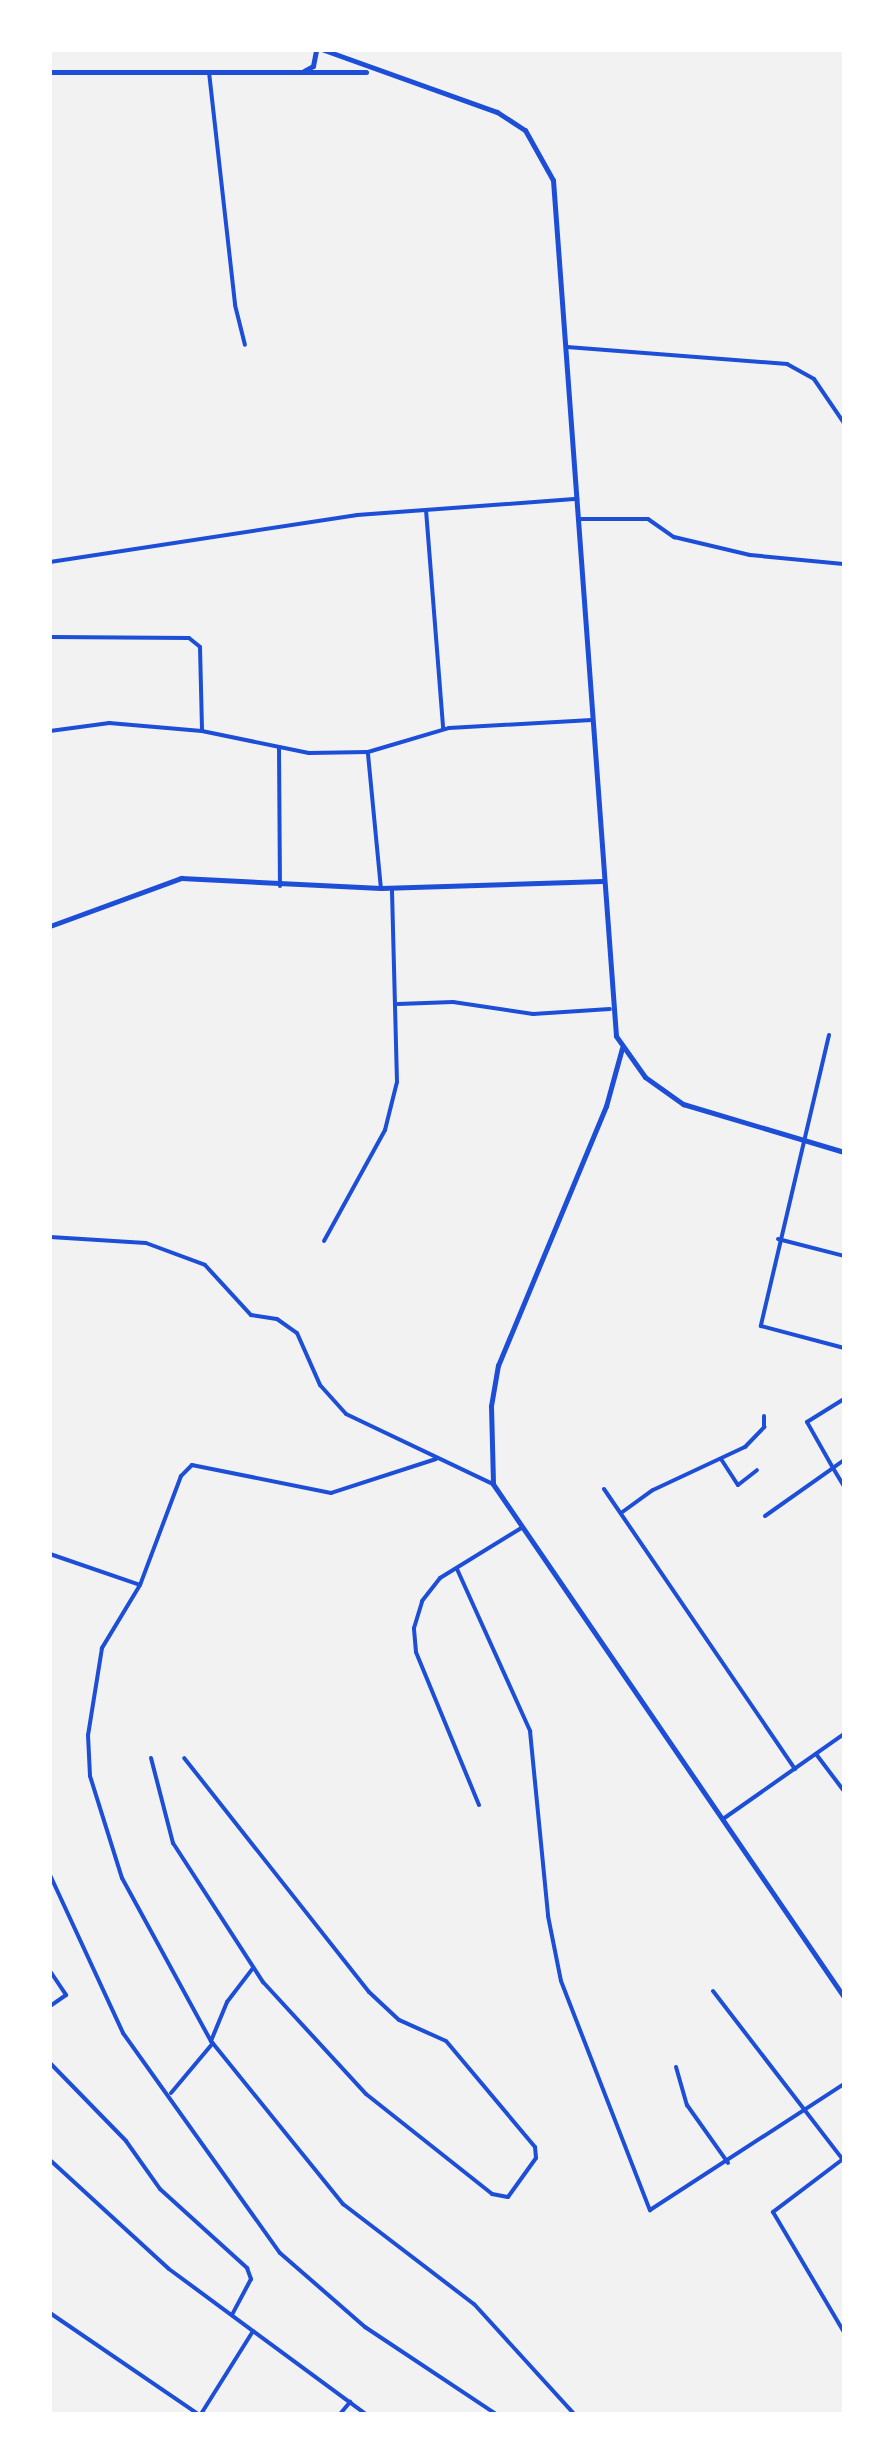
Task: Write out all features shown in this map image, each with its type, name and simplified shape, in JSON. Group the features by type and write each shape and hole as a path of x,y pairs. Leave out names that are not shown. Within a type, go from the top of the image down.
{"street":[{"path":"302,72 312,66 320,50 497,112 526,130 543,154 558,203 610,1009 622,1045 645,1077 683,1104 844,1152"},
{"path":"50,72 374,72"},
{"path":"209,72 234,304 245,345"},
{"path":"568,347 787,364 814,380 844,423"},
{"path":"50,562 426,510 577,498"},
{"path":"426,510 443,728"},
{"path":"578,519 648,518 674,536 750,555 844,564"},
{"path":"50,637 196,642 202,731"},
{"path":"50,731 109,723 202,731 279,747 368,752 448,728 592,720"},
{"path":"279,747 280,886"},
{"path":"368,752 381,888"},
{"path":"50,926 180,878 280,886 381,888 602,881"},
{"path":"324,1240 385,1130 398,1072 392,888"},
{"path":"398,1004 453,1002 532,1014 610,1009"},
{"path":"829,1035 778,1239 761,1326 844,1348"},
{"path":"493,1484 498,1365 606,1106 622,1045"},
{"path":"50,1237 146,1243 204,1265 251,1316 276,1318 298,1334 320,1385 343,1411 493,1484 843,1992"},
{"path":"778,1239 844,1256"},
{"path":"844,1399 807,1422 844,1486"},
{"path":"621,1514 652,1490 721,1460 757,1436 764,1416"},
{"path":"436,1459 331,1494 192,1465 181,1476 140,1586 102,1648 88,1735 90,1776 122,1878 212,2042 343,2204 474,2304 574,2414"},
{"path":"721,1460 738,1485 757,1470"},
{"path":"766,1516 844,1460"},
{"path":"604,1489 794,1769"},
{"path":"479,1805 416,1652 422,1601 457,1570 522,1527"},
{"path":"50,1554 140,1586"},
{"path":"457,1570 532,1740 548,1916 561,1981 641,2197 654,2211 844,2084"},
{"path":"722,1819 844,1734"},
{"path":"816,1754 844,1791"},
{"path":"151,1758 173,1843 254,1968 350,2080 492,2194 508,2197 536,2158 535,2146 446,2041 399,2020 369,1992 184,1758"},
{"path":"50,1875 123,2033 280,2253 365,2326 496,2414"},
{"path":"170,2094 212,2042 238,1982 254,1968"},
{"path":"50,1971 66,1994 50,2006"},
{"path":"713,1991 843,2160 773,2212 844,2332"},
{"path":"50,2063 126,2141 160,2190 246,2268 252,2279 232,2314"},
{"path":"676,2067 687,2106 728,2164"},
{"path":"50,2160 169,2269 366,2414"},
{"path":"50,2312 199,2414 253,2330"},
{"path":"340,2414 350,2402"}]}
